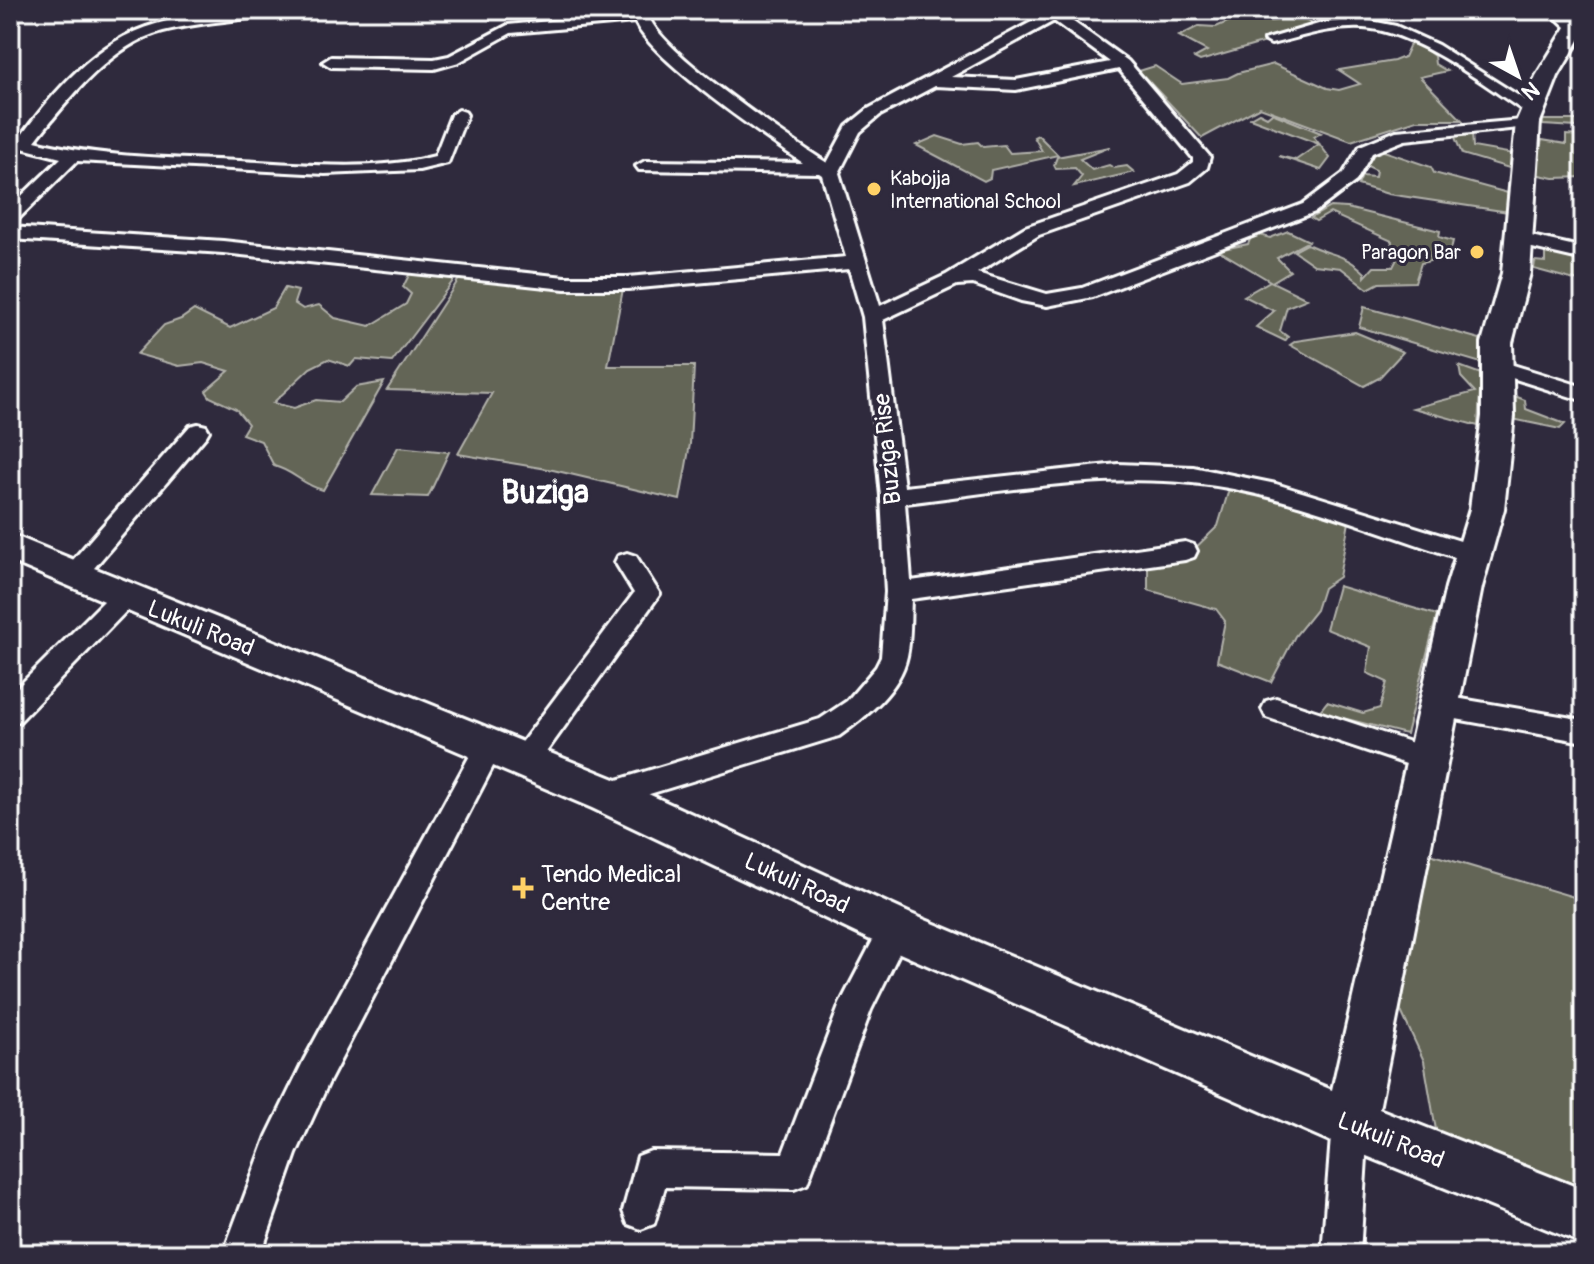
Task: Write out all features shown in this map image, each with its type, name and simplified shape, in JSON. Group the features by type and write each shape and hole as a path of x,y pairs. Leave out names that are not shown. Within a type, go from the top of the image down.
{"street":[{"path":"278,10 160,27 138,35 78,77 17,142 73,156 212,164 424,167 442,159 459,115"},
{"path":"826,171 853,129 874,112 1061,13 1123,64 1202,157 1201,164 1184,178 1032,231 953,279 873,317"},
{"path":"331,62 434,64 454,59 508,29 640,14 647,32 698,77 826,171"},
{"path":"1341,1254 1350,1124 1438,706 1487,509 1498,416 1497,343 1516,273 1531,116 1573,21"},
{"path":"1271,40 1325,26 1379,25 1397,31 1475,73 1531,116"},
{"path":"931,81 1016,85 1123,64"},
{"path":"953,279 987,281 1028,297 1047,300 1086,293 1309,208 1350,177 1366,150 1383,142 1402,135 1531,116"},
{"path":"10,217 73,156"},
{"path":"645,166 826,171"},
{"name":"Buziga Rise","path":"607,795 829,728 857,709 887,673 894,657 899,592 893,496 873,317 858,262 826,171"},
{"path":"10,233 223,247 599,285 858,262"},
{"path":"1518,239 1584,254"},
{"path":"1497,366 1582,392"},
{"path":"74,575 198,431"},
{"path":"893,496 1118,472 1193,475 1276,492 1474,554"},
{"name":"Lukuli Road","path":"10,547 124,597 310,670 607,795 895,929 1350,1124 1584,1217"},
{"path":"899,592 1185,551"},
{"path":"242,1254 280,1149 316,1072 507,754 647,594 627,562"},
{"path":"10,713 124,597"},
{"path":"1438,706 1584,731"},
{"path":"1276,709 1427,759"},
{"path":"641,1211 651,1169 794,1171 851,1019 895,929"}],"green space":[{"path":"1248,13 1271,21 1298,16 1318,27 1200,61 1194,58 1207,51 1179,36 1199,26 1216,27"},
{"path":"1410,44 1421,46 1434,56 1435,64 1447,71 1420,77 1462,120 1417,120 1351,141 1260,107 1202,138 1139,71 1155,66 1182,84 1228,78 1274,64 1327,88 1339,90 1360,84 1339,70 1394,61 1404,57"},
{"path":"1259,113 1267,117 1272,113 1321,133 1314,137 1330,158 1321,170 1279,156 1296,160 1319,144 1250,118"},
{"path":"1543,120 1584,120 1584,177 1554,178 1534,174 1542,140 1566,144 1566,135 1581,136 1577,127 1543,125"},
{"path":"1472,132 1473,147 1519,155 1519,171 1462,154 1454,135"},
{"path":"1038,135 1058,155 991,170 990,178 984,181 916,145 937,136 962,144 978,142 983,147 1004,145 1010,153 1042,151 1034,137"},
{"path":"1110,147 1080,159 1092,170 1109,165 1114,168 1127,166 1134,172 1074,186 1082,176 1075,168 1056,169 1054,165 1057,157"},
{"path":"1378,149 1431,167 1434,173 1508,193 1509,212 1388,194 1358,185 1362,176 1375,177 1376,170 1363,164"},
{"path":"1330,207 1347,208 1440,231 1439,237 1453,241 1450,254 1431,252 1430,261 1421,263 1415,282 1379,283 1368,289 1341,268 1314,265 1294,251 1307,244 1344,258 1365,273 1365,277 1374,267 1393,267 1399,255 1391,247 1392,241 1330,213 1316,221 1311,218"},
{"path":"1288,231 1309,241 1277,258 1290,271 1272,282 1307,299 1287,307 1280,331 1288,337 1285,341 1256,327 1274,311 1244,296 1270,281 1218,250 1248,244 1253,233 1270,238"},
{"path":"1566,242 1584,247 1584,289 1581,288 1582,282 1534,269 1535,261 1545,262 1545,252 1567,253"},
{"path":"411,271 456,277 392,362 356,359 350,366 328,359 310,368 273,403 294,408 316,400 340,402 356,387 384,382 323,490 274,466 261,441 242,434 248,424 236,409 210,397 206,391 229,371 203,363 179,366 137,354 164,325 194,310 230,328 273,308 285,288 298,291 294,303 303,309 319,305 335,318 370,326 406,304 411,294 403,287"},
{"path":"459,279 562,290 623,289 608,366 694,366 690,444 680,500 553,470 458,454 492,393 387,390"},
{"path":"1364,307 1480,339 1481,363 1359,327"},
{"path":"1355,332 1403,352 1379,378 1364,386 1290,345 1296,341"},
{"path":"1459,366 1481,374 1478,426 1413,408 1475,392 1461,377"},
{"path":"1512,395 1525,400 1526,409 1565,424 1560,429 1512,419"},
{"path":"398,447 449,452 428,497 372,495"},
{"path":"1230,486 1349,522 1339,577 1323,588 1316,610 1295,636 1271,682 1217,661 1225,621 1216,609 1148,590 1148,562 1185,558 1218,526"},
{"path":"1338,586 1437,615 1406,734 1319,712 1327,702 1363,713 1380,708 1387,682 1367,673 1371,647 1326,629"},
{"path":"1423,852 1584,900 1584,1117 1575,1189 1436,1130 1424,1061 1400,1009"}],"place":[{"name":"Kabojja International School","path":"874,189"},
{"name":"Paragon Bar","path":"1477,252"},
{"name":"Tendo Medical Centre","path":"523,888"}],"district":[{"name":"Buziga","path":"545,492"}]}
